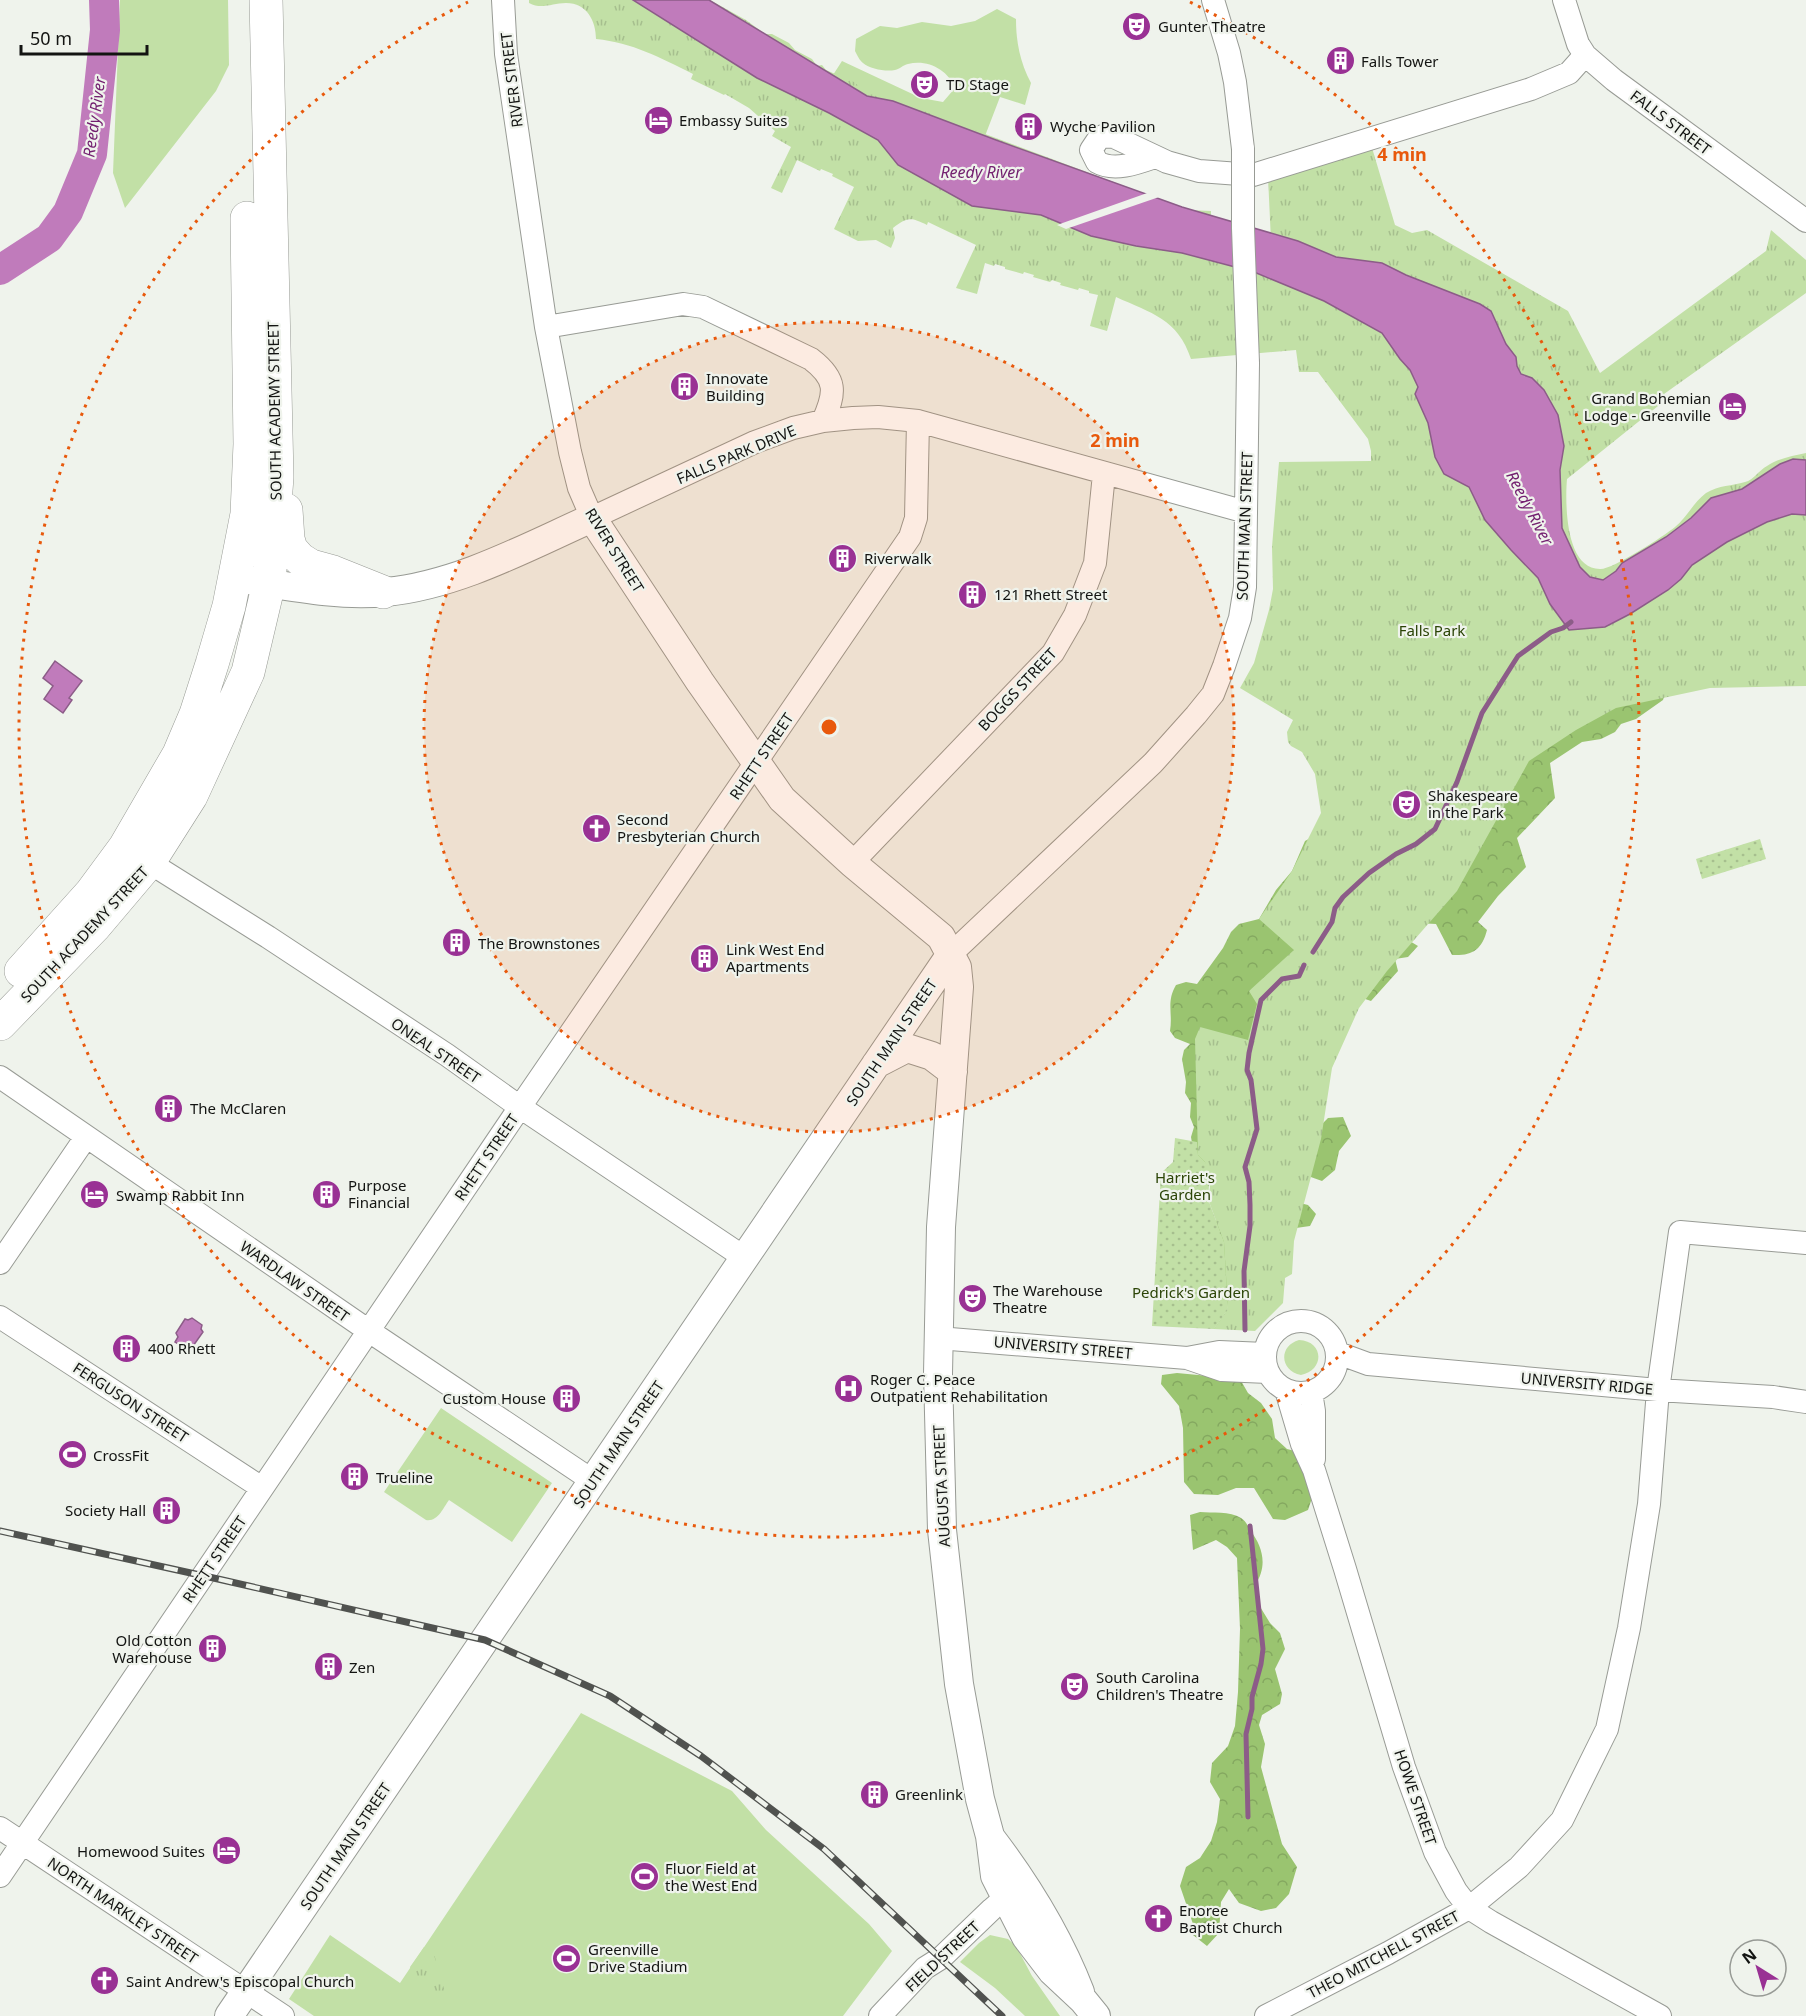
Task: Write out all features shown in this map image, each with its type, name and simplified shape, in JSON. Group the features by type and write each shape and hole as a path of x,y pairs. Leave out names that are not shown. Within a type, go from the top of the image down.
{"highway":[{"name":"SOUTH ACADEMY STREET","path":"0,991 26,966 91,893 137,855 190,796 248,672 269,583 277,477 260,266 244,0"},
{"name":"SOUTH ACADEMY STREET","path":"0,1024 94,927 137,855 196,714 229,606 246,519 260,266 266,0"},
{"path":"277,477 286,510 288,539 291,549 300,559 311,566 333,572 383,592"}],"main road":[{"name":"FALLS PARK DRIVE","path":"235,578 337,593 383,592 440,581 511,555 592,518"},
{"name":"RIVER STREET","path":"592,518 756,764 782,799 852,863 941,938 951,954"},
{"name":"SOUTH MAIN STREET","path":"229,2016 951,954"},
{"name":"AUGUSTA STREET","path":"951,954 957,966 958,987 941,1227 938,1338 939,1462 949,1600 959,1684 980,1799 990,1836 995,1876 1026,1936 1052,1971 1089,2008"},
{"path":"874,1065 908,1048 932,1056 953,1072"},
{"name":"AUGUSTA STREET","path":"990,1836 1013,1866 1068,1961 1089,2008"}],"street":[{"name":"RIVER STREET","path":"503,0 506,54 546,327 570,452 579,488 592,518"},
{"name":"SOUTH MAIN STREET","path":"951,954 1153,763 1213,694 1240,618 1245,587 1248,363 1243,228 1243,149 1235,82 1214,0"},
{"name":"FALLS STREET","path":"1564,0 1575,37 1585,55 1614,80 1806,221"},
{"path":"1155,157 1198,171 1253,175 1531,89 1569,73 1585,55"},
{"path":"546,327 683,304 703,307 811,359 824,369 830,376 832,401 823,421"},
{"name":"FALLS PARK DRIVE","path":"592,518 755,442 793,428 823,421 878,417 918,421 1246,512"},
{"name":"RHETT STREET","path":"0,1876 24,1844 520,1107 910,537 916,518 918,421"},
{"name":"BOGGS STREET","path":"852,863 1053,653 1075,615 1095,564 1104,474"},
{"name":"ONEAL STREET","path":"137,855 447,1055 520,1107 745,1258"},
{"name":"WARDLAW STREET","path":"2,1083 86,1137 593,1481"},
{"path":"0,1263 86,1137"},
{"name":"THEO MITCHELL STREET","path":"1266,2016 1469,1908 1519,1867 1562,1820 1607,1729 1629,1628 1649,1504 1658,1390 1680,1232 1806,1243"},
{"name":"FERGUSON STREET","path":"0,1317 262,1488"},
{"path":"1305,1321 1326,1330 1338,1353 1337,1365 1320,1386 1298,1393 1286,1390 1279,1385 1266,1363 1269,1341 1277,1330 1289,1323 1305,1321"},
{"name":"UNIVERSITY STREET","path":"938,1338 1187,1358 1219,1352 1266,1363"},
{"name":"UNIVERSITY RIDGE","path":"1338,1353 1368,1364 1658,1390 1773,1397 1806,1402"},
{"name":"UNIVERSITY RIDGE","path":"1320,1386 1368,1364"},
{"name":"HOWE STREET","path":"1314,1470 1314,1411 1320,1386"},
{"name":"HOWE STREET","path":"1286,1390 1302,1444 1314,1470 1404,1767 1436,1852 1456,1891 1469,1908 1649,2013"},
{"name":"NORTH MARKLEY STREET","path":"0,1828 283,2016"},
{"name":"FIELD STREET","path":"880,2015 925,1968 941,1958 1006,1898"}],"green space":[{"path":"120,0 228,0 229,65 216,91 125,208 113,173"},
{"name":"Falls Park","path":"529,0 710,0 746,20 765,34 772,34 789,43 795,50 812,59 817,66 822,65 826,70 854,82 864,91 873,92 1188,210 1211,211 1211,219 1271,241 1268,177 1370,141 1395,225 1412,233 1427,230 1568,311 1600,373 1766,251 1771,230 1806,260 1806,293 1664,394 1668,398 1567,479 1566,503 1570,533 1580,558 1588,566 1606,568 1638,552 1669,531 1711,490 1748,481 1772,463 1806,453 1806,686 1710,688 1616,708 1576,730 1529,761 1457,891 1387,971 1359,1008 1332,1068 1321,1139 1294,1241 1292,1274 1285,1278 1283,1303 1255,1331 1214,1329 1228,1309 1224,1242 1208,1199 1210,1187 1205,1162 1198,1155 1195,1039 1200,1027 1248,1040 1257,1004 1249,991 1294,950 1259,919 1292,871 1321,813 1315,774 1302,752 1288,742 1287,732 1293,720 1240,688 1254,663 1273,589 1272,547 1279,462 1371,461 1368,439 1318,372 1299,372 1296,350 1191,359 1179,335 1171,326 1152,313 1116,297 1107,331 1090,326 1098,295 1079,288 1078,290 1060,285 1061,283 1052,280 1050,282 1033,277 1034,275 1024,272 1023,274 995,264 994,266 985,263 977,294 956,288 976,245 928,222 927,225 909,219 898,224 893,228 895,238 891,248 876,240 858,241 834,229 854,187 832,176 833,174 821,169 820,171 797,160 782,193 771,188 791,147 772,136 775,131 749,108 691,79 693,74 657,57 634,47 596,39 592,20 580,6 566,3 538,6 529,3"},
{"path":"997,9 1016,19 1019,52 1031,83 1025,105 1000,97 985,136 867,96 833,75 842,61 921,98 943,102 955,88 942,71 923,63 908,64 891,71 878,70 859,58 855,51 856,39 880,26 897,28 922,22 951,26 975,21"},
{"path":"1666,691 1663,700 1636,719 1621,724 1615,732 1601,739 1582,742 1550,763 1555,798 1517,838 1526,867 1498,896 1478,922 1487,930 1479,947 1471,953 1452,955 1436,924 1417,923 1408,940 1418,946 1408,957 1395,959 1398,971 1371,1001 1333,988 1322,1124 1328,1118 1343,1117 1351,1136 1339,1151 1335,1170 1322,1181 1308,1176 1300,1203 1308,1205 1316,1214 1310,1226 1269,1232 1251,1328 1214,1329 1228,1309 1216,1224 1215,1173 1204,1170 1193,1149 1191,1137 1194,1127 1190,1117 1191,1103 1185,1093 1186,1082 1182,1059 1184,1050 1190,1044 1175,1038 1170,1031 1170,1002 1176,985 1186,982 1197,984 1223,948 1231,932 1239,924 1259,919 1276,890 1292,871 1305,841 1482,744"},
{"path":"1760,839 1766,859 1702,879 1696,859"},
{"name":"Pedrick's Garden","path":"1175,1138 1197,1142 1198,1155 1210,1171 1208,1199 1224,1242 1228,1309 1214,1329 1152,1326 1161,1173 1173,1162"},
{"path":"1299,1340 1313,1345 1318,1356 1318,1362 1314,1368 1301,1375 1289,1369 1284,1358 1288,1347"},
{"path":"1177,1373 1240,1379 1248,1393 1261,1403 1272,1419 1275,1438 1287,1449 1299,1452 1313,1495 1308,1510 1285,1520 1273,1519 1254,1488 1236,1488 1218,1495 1194,1494 1184,1482 1183,1428 1179,1406 1161,1384 1162,1375"},
{"path":"441,1408 552,1483 512,1542 449,1500 437,1517 426,1520 384,1492"},
{"path":"1200,1512 1226,1513 1241,1518 1261,1550 1262,1571 1255,1585 1259,1605 1270,1623 1280,1633 1285,1649 1275,1669 1282,1694 1280,1704 1262,1715 1259,1725 1265,1744 1261,1767 1282,1844 1297,1867 1289,1894 1276,1908 1261,1911 1239,1903 1229,1889 1221,1902 1219,1933 1207,1946 1193,1935 1193,1924 1180,1886 1186,1867 1200,1858 1211,1841 1217,1822 1220,1799 1210,1782 1212,1763 1228,1746 1235,1726 1240,1629 1237,1558 1227,1547 1216,1540 1193,1550 1190,1515"},
{"name":"Fluor Field at the West End","path":"581,1713 732,1791 766,1830 869,1924 892,1951 843,2016 314,2016 289,1999 330,1935 400,1983"},
{"path":"990,1935 1008,1939 1016,1946 1032,1976 1060,2016 1025,2016 995,1988 960,1962"},
{"path":"424,1947 434,1954 447,1999 433,2004 415,1992 410,1967"}],"water":[{"path":"633,0 709,0 867,96 893,101 1182,207 1298,241 1336,257 1382,263 1406,275 1480,304 1491,311 1506,344 1516,357 1521,374 1532,378 1544,390 1558,415 1564,446 1560,470 1562,528 1580,567 1590,577 1603,580 1616,571 1622,563 1666,537 1691,518 1711,498 1742,489 1780,464 1793,459 1806,460 1806,515 1792,514 1767,522 1727,542 1692,565 1668,590 1605,627 1569,630 1550,604 1538,578 1485,520 1469,487 1444,474 1435,457 1428,423 1415,394 1418,387 1410,370 1382,333 1324,301 1254,272 1182,253 1091,236 1041,215 972,206 898,165 878,140 757,78"},
{"path":"55,661 82,681 69,698 72,700 63,713 44,699 53,686 43,678"},
{"path":"192,1318 202,1325 203,1332 193,1346 190,1343 185,1348 175,1342 178,1337 176,1333 185,1319"}],"pier":[{"path":"1150,192 1162,196 1066,229 1057,225"}],"waterway":[{"name":"Reedy River","path":"0,270 49,238 68,212 92,154 105,30 104,0"},
{"path":"1313,952 1332,922 1335,908 1343,897 1369,873 1396,854 1416,844 1435,829 1457,782 1482,713 1518,656 1551,632 1571,622"},
{"path":"1245,1330 1244,1271 1250,1226 1249,1182 1245,1167 1257,1129 1251,1080 1247,1070 1249,1053 1261,1000 1282,979 1299,976 1304,965"},
{"path":"1248,1817 1246,1734 1263,1649 1250,1526"}],"railway":[{"path":"0,1531 485,1640 610,1696 701,1756 824,1849 1002,2016"}],"place":[{"name":"Gunter Theatre","path":"1137,26"},
{"name":"Falls Tower","path":"1340,61"},
{"name":"TD Stage","path":"925,84"},
{"name":"Embassy Suites","path":"658,120"},
{"name":"Wyche Pavilion","path":"1029,126"},
{"name":"Innovate Building","path":"685,387"},
{"name":"Grand Bohemian Lodge - Greenville","path":"1732,407"},
{"name":"Riverwalk","path":"843,558"},
{"name":"121 Rhett Street","path":"973,594"},
{"name":"Shakespeare in the Park","path":"1407,804"},
{"name":"Second Presbyterian Church","path":"596,828"},
{"name":"The Brownstones","path":"457,943"},
{"name":"Link West End Apartments","path":"705,958"},
{"name":"The McClaren","path":"169,1108"},
{"name":"Purpose Financial","path":"327,1194"},
{"name":"Swamp Rabbit Inn","path":"95,1195"},
{"name":"The Warehouse Theatre","path":"972,1299"},
{"name":"400 Rhett","path":"127,1348"},
{"name":"Roger C. Peace Outpatient Rehabilitation","path":"849,1388"},
{"name":"Custom House","path":"567,1398"},
{"name":"CrossFit","path":"72,1455"},
{"name":"Trueline","path":"355,1477"},
{"name":"Society Hall","path":"167,1510"},
{"name":"Old Cotton Warehouse","path":"213,1649"},
{"name":"Zen","path":"328,1667"},
{"name":"South Carolina Children's Theatre","path":"1075,1686"},
{"name":"Greenlink","path":"874,1794"},
{"name":"Homewood Suites","path":"226,1851"},
{"name":"Fluor Field at the West End","path":"644,1877"},
{"name":"Enoree Baptist Church","path":"1158,1919"},
{"name":"Greenville Drive Stadium","path":"567,1958"},
{"name":"Saint Andrew's Episcopal Church","path":"105,1981"}],"park label":[{"name":"Harriet's Garden","path":"1185,1186"}]}
